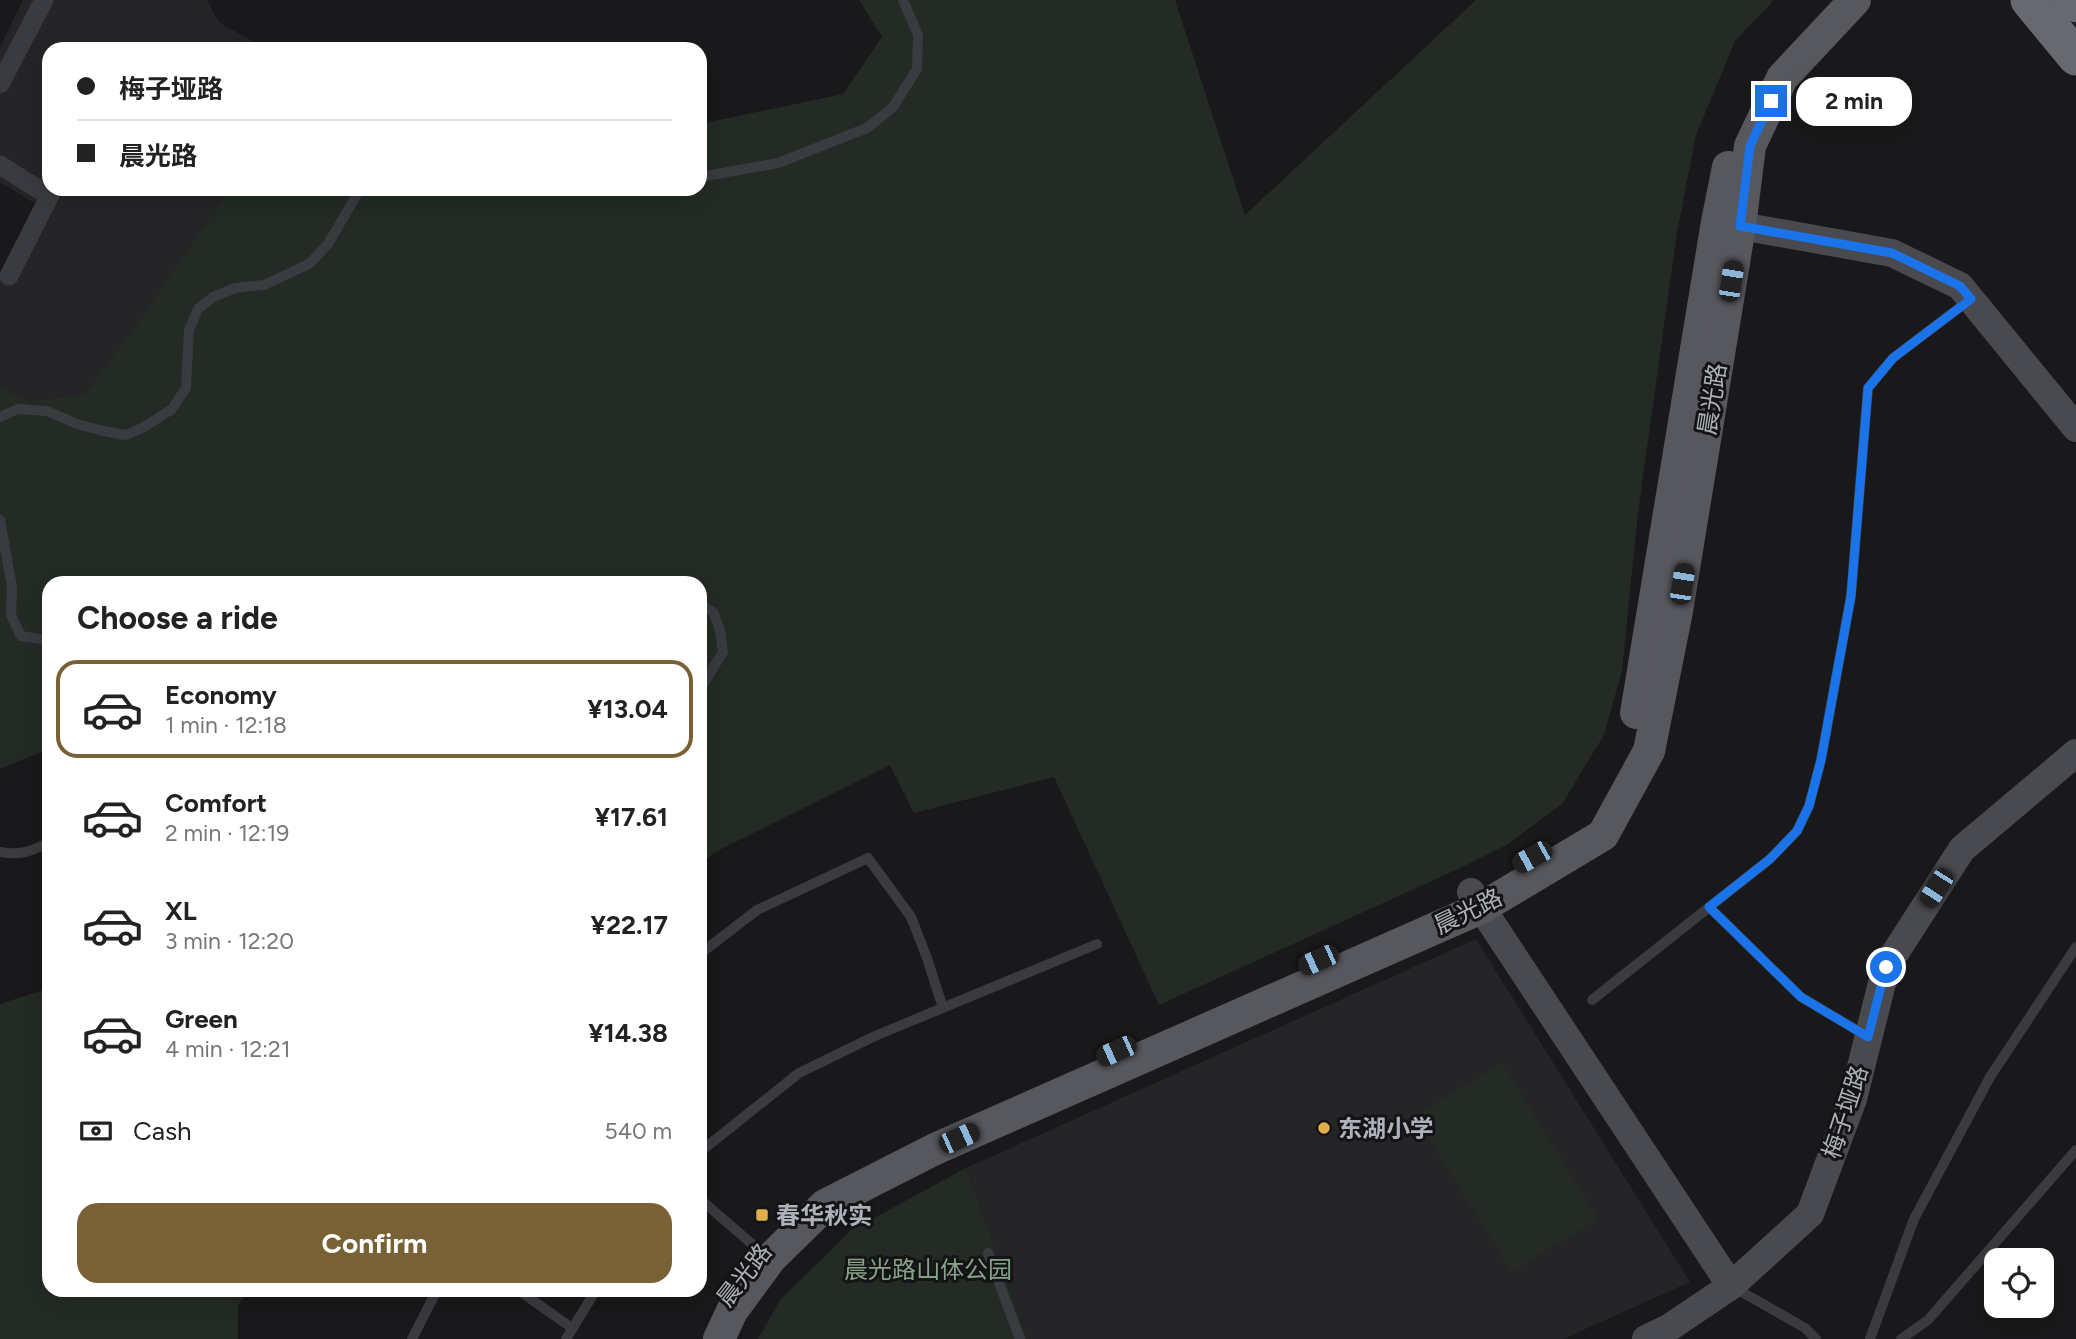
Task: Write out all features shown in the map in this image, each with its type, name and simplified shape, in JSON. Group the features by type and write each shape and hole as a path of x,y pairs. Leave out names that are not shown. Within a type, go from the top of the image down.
{"highway":[{"path":"2029,0 2076,57"},
{"path":"2073,0 2076,4"}],"main road":[{"name":"晨光路","path":"719,1339 732,1311 771,1258 825,1205 934,1149 1476,900 1603,835 1649,751 1678,611 1728,224 1734,135 1762,69 1825,0"},
{"name":"晨光路","path":"1728,224 1750,146 1782,78 1855,0"},
{"name":"晨光路","path":"704,1339 720,1301 760,1251 820,1192 928,1135 1476,900"}],"street":[{"path":"1,79 44,0"},
{"path":"0,165 42,187"},
{"path":"9,276 49,196"},
{"path":"1728,224 1892,253 1960,286 2076,428"},
{"name":"梅子垭路","path":"1646,1339 1667,1329 1731,1286 1810,1214 1853,1098 1886,967 1962,849 2076,753"},
{"path":"1476,900 1731,1286"}],"lane":[{"path":"707,176 778,163 867,128 893,107 917,69 918,35 903,0"},
{"path":"0,416 18,409 47,411 77,424 126,435 144,427 172,409 186,388 189,330 198,309 213,296 235,288 264,285 309,264 328,244 356,196"},
{"path":"1592,1000 1770,859 1797,831 1809,806 1821,760 1851,596 1868,388 1893,358 1971,299"},
{"path":"0,520 12,587 11,615 22,636 42,639"},
{"path":"707,608 713,612 720,630 723,652 707,678"},
{"path":"0,852 11,854 32,851 42,846"},
{"path":"707,948 757,909 868,858 911,917 943,1008"},
{"path":"1709,907 1801,997 1868,1037"},
{"path":"707,1146 799,1073 875,1036 1097,944"},
{"path":"1870,1339 1914,1219 1990,1077 2076,947"},
{"path":"1901,1339 1928,1320 2076,1150"},
{"path":"707,1205 760,1251"},
{"path":"988,1253 1020,1339"},
{"path":"1731,1286 1805,1328 1816,1339"},
{"path":"412,1339 434,1297"},
{"path":"528,1297 572,1328"},
{"path":"566,1339 592,1297"}],"shaded area":[{"path":"23,0 207,0 219,22 254,42 42,42 42,196 224,196 85,394 28,401 0,387 0,273 36,204 0,182 0,47"},
{"name":"东湖小学","path":"1476,939 1690,1282 1563,1339 1028,1339 966,1168"}],"green space":[{"path":"859,0 1175,0 1245,215 1476,0 1774,0 1735,41 1696,135 1677,232 1638,513 1622,671 1604,735 1562,804 1508,844 1458,869 1159,1005 1054,777 914,813 890,765 713,853 707,859 707,576 42,576 42,752 0,769 0,387 28,401 85,394 224,196 707,196 707,123 843,94 882,37"},
{"path":"42,990 42,1297 243,1297 238,1305 238,1339 0,1339 0,1004"},
{"path":"1502,1063 1598,1219 1512,1272 1415,1116"},
{"name":"晨光路山体公园","path":"966,1168 1028,1339 758,1339 780,1300 850,1231"}],"place":[{"name":"东湖小学","path":"1324,1128"},
{"name":"春华秋实","path":"762,1215"}],"route":[{"path":"1771,101 1750,146 1740,226 1892,253 1960,286 1971,299 1893,358 1868,388 1851,596 1821,760 1809,806 1797,831 1770,859 1709,907 1801,997 1868,1037 1886,967"}]}
